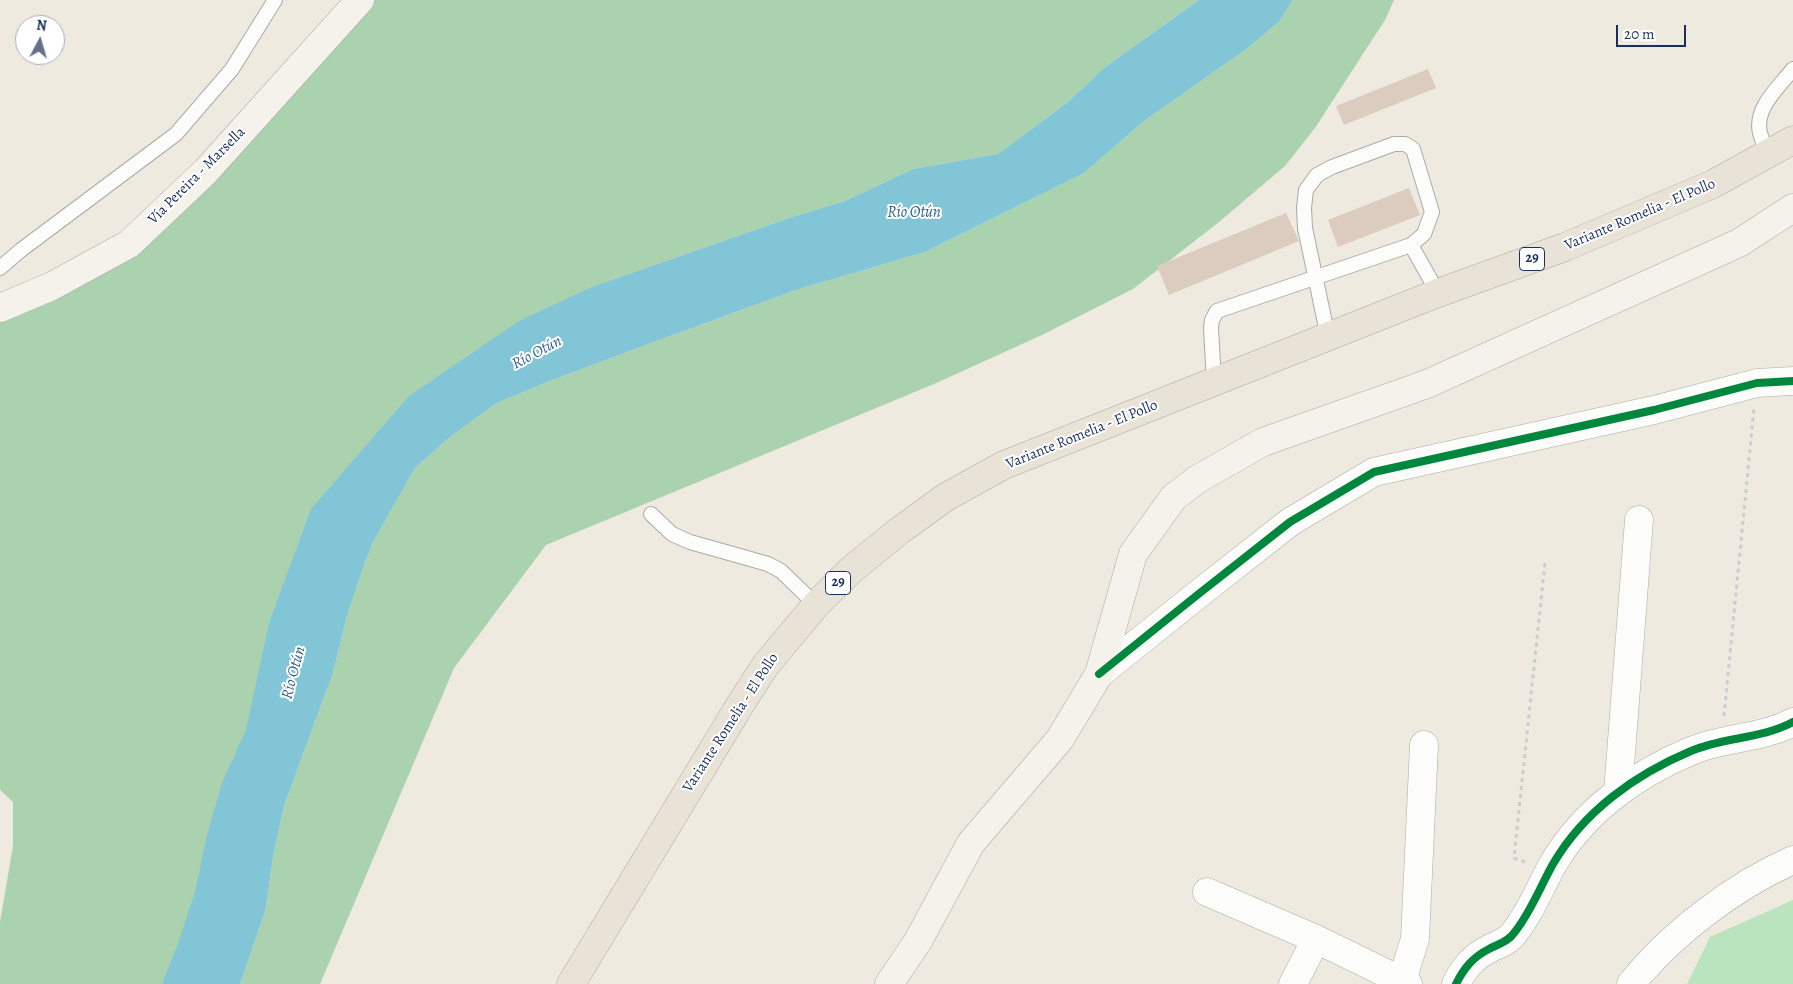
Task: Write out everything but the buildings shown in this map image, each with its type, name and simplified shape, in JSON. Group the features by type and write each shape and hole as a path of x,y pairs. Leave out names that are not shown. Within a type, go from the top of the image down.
{"highway":[{"name":"Variante Romelia - El Pollo","path":"571,984 765,666 816,606 852,569 946,496 1004,465 1438,293 1565,247 1713,184 1793,140"}],"main road":[{"name":"Vía Pereira - Marsella","path":"0,308 52,286 129,244 206,170 360,0"},
{"path":"889,984 918,941 971,843 1060,739 1099,674 1133,554 1174,496 1198,479 1264,442 1427,384 1740,243 1793,208"}],"street":[{"path":"1099,674 1290,522 1374,472 1654,410 1757,383 1793,381"},
{"path":"1618,792 1639,520"},
{"path":"1456,984 1474,958 1502,944 1514,935 1549,872 1568,843 1590,816 1618,792 1643,775 1705,745 1772,730 1793,722"},
{"path":"1207,892 1316,938 1404,983 1415,939 1424,745"},
{"path":"1631,984 1668,944 1703,914 1754,881 1793,860"},
{"path":"1293,984 1316,938"}],"lane":[{"path":"0,268 21,250 176,134 232,69 275,0"},
{"path":"1768,155 1759,132 1759,120 1762,109 1793,69"},
{"path":"1214,382 1212,320 1217,311 1316,278 1411,245 1424,234 1432,212 1413,149 1405,144 1394,144 1332,167 1317,175 1306,190 1304,208 1305,228 1316,278 1328,337"},
{"path":"1411,245 1438,293"},
{"path":"651,514 672,534 690,542 768,564 781,570 816,606"}],"path":[{"path":"1722,741 1757,383"},
{"path":"1544,562 1514,858 1549,872"}],"green space":[{"path":"360,0 1199,0 1105,67 1068,102 998,154 913,169 845,201 792,217 594,286 295,555 199,984 0,984 0,922 13,846 13,802 0,790 0,308 129,244"},
{"path":"1293,0 1394,0 1385,20 1315,128 1285,166 1219,222 1133,289 1042,335 934,384 546,545 454,668 320,984 240,984 265,912 274,852 284,806 333,673 347,616 363,568 373,542 415,468 451,436 497,403 547,382 796,290 925,252 1084,173 1144,121 1245,50 1279,22"},
{"path":"1793,900 1793,984 1687,984 1710,937"}],"water":[{"name":"Río Otún","path":"1199,0 1293,0 1279,22 1245,50 1144,121 1084,173 925,252 796,290 547,382 497,403 451,436 415,468 373,542 363,568 347,616 333,673 284,806 274,852 265,912 240,984 162,984 178,944 195,892 207,835 222,783 246,730 269,623 311,509 409,396 519,321 594,286 792,217 845,201 913,169 998,154 1068,102 1105,67"}],"cycle path":[{"path":"1099,674 1290,522 1374,472 1654,410 1757,383 1793,381"},
{"path":"1456,984 1462,973 1474,959 1512,936 1566,845 1580,827 1613,796 1651,771 1703,746 1768,732 1793,722"}]}
